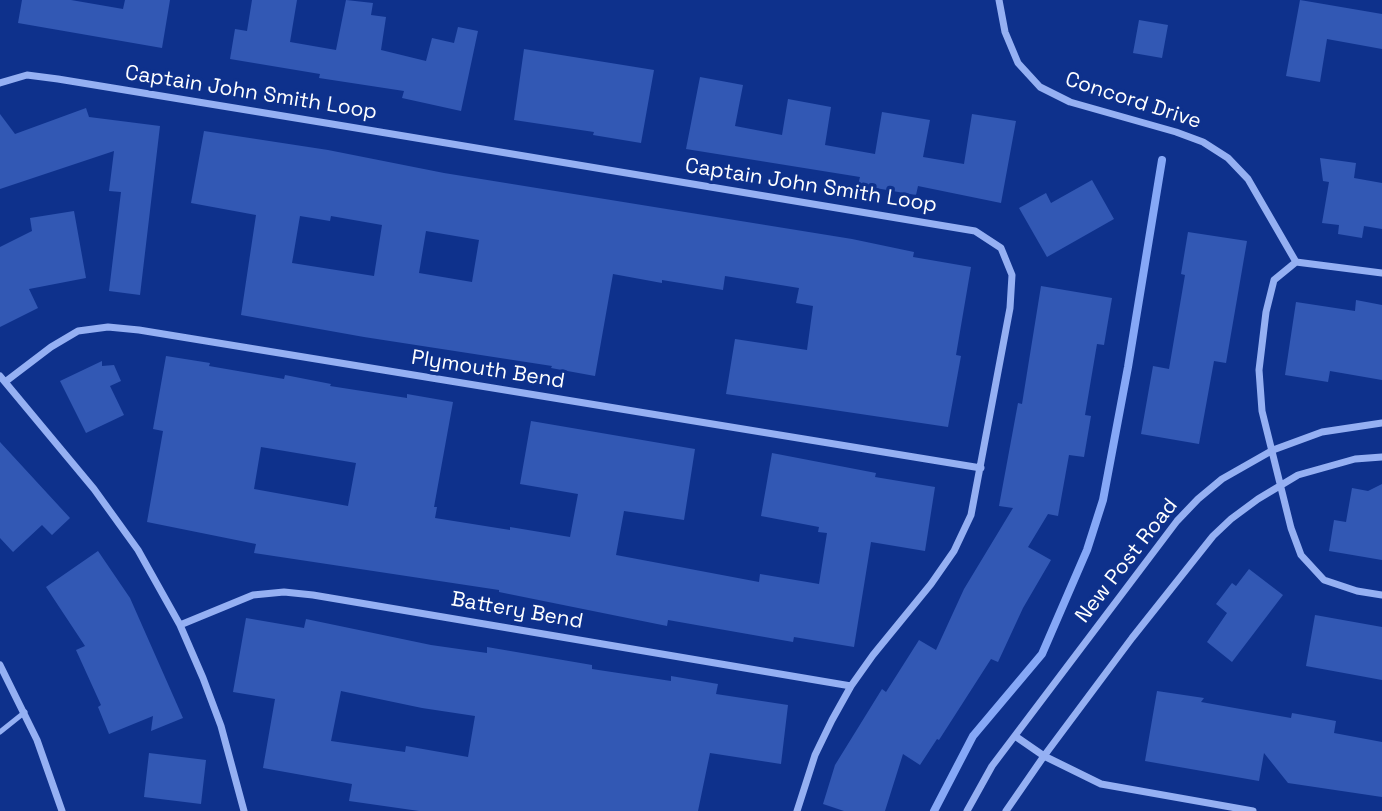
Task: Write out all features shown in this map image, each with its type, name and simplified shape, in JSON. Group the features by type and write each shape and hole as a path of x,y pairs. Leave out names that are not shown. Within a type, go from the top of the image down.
{"street":[{"name":"Concord Drive","path":"999,0 1005,32 1018,63 1040,87 1070,102 1185,135 1203,142 1228,158 1248,180 1296,262"},
{"name":"Captain John Smith Loop","path":"0,83 27,75 58,79 975,231 1000,248 1012,275 1010,308 971,516 954,551 851,685 815,755 797,811"},
{"path":"1382,273 1296,262 1274,280 1261,341 1259,370 1262,411 1291,528 1301,555 1324,580 1357,591 1382,595"},
{"name":"Plymouth Bend","path":"3,379 78,331 108,327 981,468"},
{"path":"3,379 117,519 138,550 180,625 221,726 244,811"},
{"name":"New Post Road","path":"967,811 987,774 1177,521 1222,479 1273,450 1322,432 1382,423"},
{"path":"1006,811 1132,638 1213,536 1258,499 1298,475 1355,459 1382,457"},
{"name":"Battery Bend","path":"180,625 253,595 284,592 851,685"},
{"path":"0,665 25,712 62,811"},
{"path":"1015,736 1044,756 1101,784 1253,811"}],"lane":[{"path":"0,732 25,712"}],"building":[{"path":"22,0 71,0 123,9 125,0 170,0 162,48 18,23"},
{"path":"252,0 297,0 290,42 336,50 346,0 373,3 371,15 386,17 381,50 426,61 432,38 454,43 458,27 478,31 461,111 402,98 404,91 319,78 320,74 230,59 235,29 247,31"},
{"path":"1300,0 1382,14 1382,49 1327,39 1320,82 1286,76"},
{"path":"1139,20 1168,25 1162,58 1133,53"},
{"path":"524,49 654,70 641,143 593,135 594,132 514,120"},
{"path":"700,77 743,85 735,126 782,135 788,99 831,107 825,145 875,154 882,112 930,120 923,157 964,164 972,114 1016,121 1001,203 918,186 916,195 858,185 860,177 686,149"},
{"path":"86,108 89,117 160,126 140,295 109,291 121,192 109,191 114,151 0,189 0,114 15,134"},
{"path":"204,131 852,239 914,252 913,257 971,267 956,355 961,356 948,427 726,394 735,339 807,350 813,306 796,303 799,288 725,276 723,290 613,274 595,376 551,368 552,366 241,315 256,215 191,203","holes":["300,216 330,221 331,216 382,225 374,276 292,263","426,231 479,240 472,282 419,273"]},
{"path":"1320,158 1356,163 1354,178 1382,183 1382,229 1364,226 1362,238 1338,234 1339,225 1322,223 1329,182 1323,181"},
{"path":"1092,180 1114,219 1047,257 1019,208 1046,193 1051,203"},
{"path":"74,211 86,278 29,289 38,308 0,327 0,247 32,231 30,218"},
{"path":"1188,232 1247,241 1226,363 1214,361 1199,444 1141,434 1153,366 1169,369 1185,275 1181,274"},
{"path":"1041,286 1112,298 1104,345 1097,344 1085,415 1091,416 1084,457 1069,455 1058,516 1048,514 1028,547 1051,560 1023,608 998,662 991,659 920,765 903,754 885,811 844,811 823,804 835,765 882,689 886,692 919,640 936,650 964,589 1013,508 999,506 1018,403 1022,404"},
{"path":"1356,300 1382,305 1382,380 1330,371 1328,382 1285,375 1296,302 1355,311"},
{"path":"166,356 284,379 285,375 331,384 330,386 453,402 434,507 437,507 435,518 570,537 578,494 520,484 531,421 695,449 684,520 624,511 616,555 759,582 760,574 819,584 827,533 818,532 819,527 761,516 772,453 876,473 875,477 935,487 925,551 871,542 854,647 794,637 793,642 668,620 667,626 499,590 254,553 256,544 147,522 163,431 153,429","holes":["261,447 356,463 348,506 254,489"]},
{"path":"102,361 102,366 114,365 121,381 110,386 124,415 86,433 60,381"},
{"path":"0,442 70,518 52,535 42,525 13,552 0,538"},
{"path":"1382,484 1382,560 1329,551 1334,520 1346,522 1352,488 1368,491"},
{"path":"98,551 130,598 183,718 151,731 153,716 109,734 98,707 101,705 76,650 85,646 46,587"},
{"path":"1249,569 1283,595 1232,662 1207,642 1227,613 1216,604 1232,583 1236,586"},
{"path":"1315,615 1382,627 1382,680 1306,666"},
{"path":"246,618 304,628 306,619 431,645 487,653 487,647 592,665 592,669 671,681 671,676 718,684 716,694 788,705 781,764 710,753 698,811 419,811 349,801 352,784 263,768 275,699 233,692","holes":["341,691 475,716 468,757 406,746 405,752 331,741"]},
{"path":"1157,691 1204,698 1201,702 1291,718 1292,713 1336,721 1334,733 1382,742 1382,797 1288,783 1264,753 1259,781 1145,761"},
{"path":"149,753 206,760 201,804 144,797"}],"waterway":[{"path":"934,811 973,736 1042,654 1087,550 1103,500 1162,160"}]}
